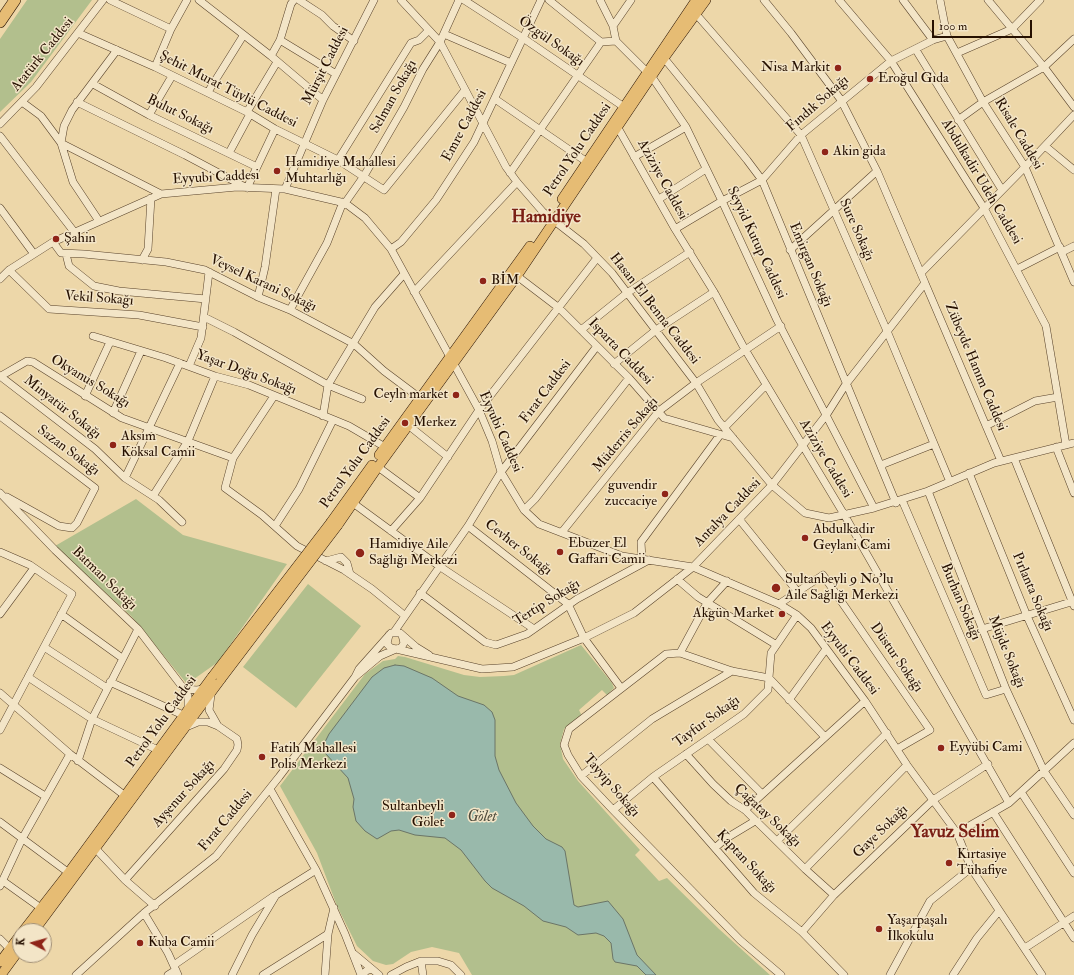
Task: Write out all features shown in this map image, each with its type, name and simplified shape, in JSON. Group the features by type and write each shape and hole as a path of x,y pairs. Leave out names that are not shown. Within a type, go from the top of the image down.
{"highway":[{"path":"0,22 15,0"}],"main road":[{"name":"Petrol Yolu Caddesi","path":"72,875 96,849 158,750 203,689 217,678 335,524 353,503 552,219 618,128 696,0"},
{"name":"Petrol Yolu Caddesi","path":"335,524 385,447 420,398 451,362 517,276 587,162 624,107 664,58 706,0"},
{"name":"Petrol Yolu Caddesi","path":"31,923 44,910 72,875 128,798 185,727 213,689 217,678"},
{"name":"Petrol Yolu Caddesi","path":"38,923 44,910"},
{"path":"0,962 12,946"},
{"path":"1,975 12,960"}],"street":[{"name":"Atatürk Caddesi","path":"0,124 22,102 103,0"},
{"path":"110,0 171,29"},
{"path":"155,67 171,29 187,0"},
{"path":"199,0 243,36 271,56 323,100"},
{"path":"299,0 322,15 333,26 354,41"},
{"name":"Mürşit Caddesi","path":"285,190 323,100 374,0"},
{"name":"Hasan El Benna Caddesi","path":"401,0 428,31 440,42 510,173 552,219 584,244 612,273 696,383 718,420 772,485"},
{"name":"Selman Sokağı","path":"290,310 327,243 344,202 364,176 404,107 423,69 440,42 459,0"},
{"name":"Özgül Sokağı","path":"464,0 523,38 624,107"},
{"name":"Emre Caddesi","path":"391,249 401,242 452,178 474,142 541,0"},
{"path":"549,0 602,42 616,41 613,26 600,0"},
{"path":"613,26 631,0"},
{"name":"Zübeyde Hanım Caddesi","path":"764,0 792,33 841,100 877,171 1001,461"},
{"name":"Abdulkadir Udeh Caddesi","path":"839,0 891,62 984,208 1017,269 1046,326 1066,445"},
{"path":"903,0 933,40"},
{"name":"Risale Caddesi","path":"940,0 947,36 983,102 1025,167 1074,282"},
{"path":"988,0 1044,67 1074,108"},
{"path":"957,54 1012,29 1040,0"},
{"path":"271,56 280,40 290,1"},
{"name":"Sure Sokağı","path":"696,14 800,135 887,331 950,482"},
{"path":"338,160 411,43 419,40 428,31"},
{"name":"Şehit Murat Tüylü Caddesi","path":"78,33 208,92 275,129 338,160 384,190 465,90"},
{"path":"444,34 511,63"},
{"path":"208,92 243,36"},
{"name":"Fındık Sokağı","path":"675,230 722,201 762,180 800,135 841,100 891,62 933,40 947,36"},
{"path":"958,120 983,102 1044,67 1074,39"},
{"path":"280,40 336,74"},
{"name":"Seyyid Kutup Caddesi","path":"616,41 649,75 686,126 781,326 874,508"},
{"path":"510,173 602,42"},
{"path":"61,143 64,126 77,102 93,84 117,50"},
{"path":"916,50 1002,190"},
{"name":"Emirgan Sokağı","path":"664,58 762,180 846,384 881,465 899,501"},
{"path":"228,153 248,113 278,62"},
{"path":"149,115 172,76"},
{"name":"Bulut Sokağı","path":"93,84 149,115 257,167"},
{"path":"495,99 587,162"},
{"path":"22,102 41,116 61,143 73,182 99,221"},
{"path":"77,102 247,188 275,129"},
{"path":"921,273 1025,167 1074,114"},
{"path":"634,158 686,126"},
{"name":"Aziziye Caddesi","path":"618,128 675,230 714,292 745,350 845,516 1009,803"},
{"path":"0,136 75,232"},
{"path":"61,143 161,194"},
{"path":"1045,146 1074,170"},
{"path":"659,199 706,169"},
{"path":"790,250 877,171"},
{"path":"414,292 517,182"},
{"name":"Eyyubi Caddesi","path":"0,277 53,242 161,194 247,188 276,189 344,202 365,218 391,249 451,362 479,410 492,441 501,472 524,510 539,524 622,556 693,567 779,604 797,615 811,628 865,700 907,765 957,833 971,868 1042,975"},
{"path":"258,297 265,267 276,189"},
{"path":"142,260 148,249 151,198"},
{"path":"0,208 34,254"},
{"path":"53,242 61,253 66,254 69,266 94,286 120,291 206,299"},
{"path":"1017,269 1074,246"},
{"path":"581,330 627,293 690,252"},
{"name":"Veysel Karani Sokağı","path":"66,254 84,254 166,262 209,272 258,297 290,310 354,344 384,371 420,398"},
{"path":"391,532 420,498 479,410 598,258"},
{"name":"Vekil Sokağı","path":"9,270 49,309 139,315 203,327"},
{"path":"189,366 201,338 209,272"},
{"path":"323,416 328,385 375,307 404,274"},
{"name":"Isparta Caddesi","path":"517,276 559,308 629,378 664,418 733,438"},
{"path":"772,485 827,414 846,384 926,283"},
{"path":"614,364 656,330 714,292"},
{"path":"204,317 234,332 328,385 362,399"},
{"name":"Müderris Sokağı","path":"562,532 659,411 696,383 781,326"},
{"name":"Yaşar Doğu Sokağı","path":"93,336 180,363 215,376 249,385 349,426 385,447"},
{"path":"85,396 110,342"},
{"name":"Fırat Caddesi","path":"76,975 144,913 155,906 216,856 270,789 355,677 359,668 391,634 468,526 501,472 597,346"},
{"path":"113,413 141,351"},
{"name":"Okyanus Sokağı","path":"0,376 27,361 33,362 113,413 233,458"},
{"path":"125,478 143,442 148,427 180,363"},
{"name":"Minyatür Sokağı","path":"0,376 42,410 95,449 125,478 159,500 182,522"},
{"path":"152,496 188,441 215,376"},
{"path":"524,510 535,499 629,378"},
{"path":"725,427 766,385"},
{"path":"274,396 233,458 225,488 275,526 297,546 350,574 372,589 404,615"},
{"path":"986,426 1035,401 1058,397"},
{"name":"Sazan Sokağı","path":"0,416 95,488 77,523 72,528 58,526 0,493"},
{"path":"275,526 299,489 333,420"},
{"path":"408,425 448,457"},
{"path":"646,559 641,542 720,435"},
{"name":"Antalya Caddesi","path":"396,649 475,668 496,670 524,663 584,638 634,613 693,567 772,485 805,513 829,518 845,516 899,501 928,491 1001,461 1074,443"},
{"path":"881,465 934,444"},
{"path":"1056,448 1074,493"},
{"path":"982,629 1074,603 1014,458"},
{"path":"378,467 420,498"},
{"name":"Pırlanta Sokağı","path":"969,473 1027,616 1074,720"},
{"name":"Müjde Sokağı","path":"928,491 1006,688 1044,771 1074,815"},
{"name":"Batman Sokağı","path":"0,493 55,550 138,629 184,689"},
{"name":"Burhan Sokağı","path":"899,501 986,695 1006,688"},
{"path":"353,503 439,566 534,630"},
{"path":"739,519 797,591"},
{"name":"Cevher Sokağı","path":"468,526 568,604 584,638 621,688"},
{"path":"0,552 34,568 72,594 0,730"},
{"name":"Tertip Sokağı","path":"420,592 485,642 496,645 534,630 568,604 646,559"},
{"path":"0,614 34,568"},
{"name":"Düstur Sokağı","path":"779,604 823,575 930,730 896,749"},
{"path":"677,579 707,603 775,644"},
{"path":"727,581 707,603 680,653 732,671 769,678 825,737"},
{"path":"61,614 92,638 122,658"},
{"name":"Tayfur Sokağı","path":"613,810 653,778 744,714 768,690 771,653 775,644 797,615"},
{"path":"78,760 92,719 108,685 138,629"},
{"path":"396,649 391,648 388,644 391,634 402,634 416,647 433,658"},
{"path":"355,677 380,656 401,648 404,643 402,634"},
{"path":"44,647 108,685 186,712 188,696 184,689"},
{"path":"789,700 826,649"},
{"name":"Tayyip Sokağı","path":"680,653 666,654 569,729 564,745 582,776 613,810 740,940 781,975"},
{"path":"582,776 652,719 732,671"},
{"path":"28,677 92,719 158,750"},
{"path":"184,689 203,689"},
{"path":"213,689 209,706 211,715 218,726"},
{"path":"0,693 70,754 128,798"},
{"path":"745,810 865,700"},
{"path":"185,727 198,722 208,722 218,726"},
{"name":"Ayşenur Sokağı","path":"125,880 224,769 234,754 238,745 237,739 218,726"},
{"path":"777,842 887,733"},
{"path":"708,739 762,794"},
{"path":"957,833 1009,803 1074,743"},
{"path":"44,910 2,879 45,796 70,754"},
{"name":"Çağatay Sokağı","path":"686,754 717,788 731,801 745,810 805,869 834,895"},
{"name":"Gaye Sokağı","path":"802,932 834,895 933,800 988,764"},
{"path":"805,869 907,765"},
{"path":"0,768 45,796"},
{"name":"Kaptan Sokağı","path":"653,778 754,893 802,932 844,975"},
{"path":"270,789 316,870 334,908 362,975"},
{"path":"1021,792 1074,873"},
{"path":"993,812 1074,938"},
{"path":"715,848 725,839 755,821"},
{"path":"0,822 72,875"},
{"path":"96,849 125,880 155,906"},
{"path":"890,975 930,901 971,868"},
{"path":"168,975 276,895 316,870"},
{"path":"232,975 252,935 276,895"},
{"path":"325,975 328,934 334,908"},
{"path":"953,975 977,938 999,911"},
{"path":"144,913 176,970"},
{"path":"1025,948 1074,916"},
{"path":"263,975 328,934"},
{"path":"0,939 10,948"},
{"path":"354,954 376,972"},
{"path":"362,975 366,970 393,974 421,961 445,962 461,975"},
{"path":"421,961 423,975"}],"green space":[{"path":"27,0 92,0 31,82 0,112 0,39"},
{"path":"136,499 183,535 287,564 218,662 187,684 132,617 55,546"},
{"path":"308,584 361,626 296,708 243,667"},
{"name":"Sultanbeyli Gölet","path":"581,645 612,683 614,688 607,695 602,690 579,710 582,716 564,729 560,744 563,759 578,781 640,850 635,855 659,881 667,878 719,929 770,975 472,975 459,953 432,947 411,952 393,964 386,965 373,961 357,946 337,906 317,853 280,786 365,674 383,661 395,659 398,656 464,675 480,677 504,676 514,675"}],"water":[{"name":"Gölet","path":"395,665 404,666 432,678 458,696 484,705 492,712 495,720 495,756 499,770 516,803 533,826 546,839 562,847 565,851 574,905 578,907 608,901 623,919 637,955 656,975 646,975 637,966 615,962 613,959 611,943 604,936 596,933 578,935 566,927 543,921 524,906 492,888 461,850 445,838 415,835 399,830 391,831 377,839 365,831 356,821 353,807 354,799 348,778 325,753 325,742 329,734 372,677 384,668"}],"place":[{"name":"Nisa Markit","path":"838,68"},
{"name":"Eroğul Gıda","path":"870,79"},
{"name":"Akin gida","path":"825,152"},
{"name":"Hamidiye Mahallesi Muhtarlığı","path":"277,171"},
{"name":"Şahin","path":"56,239"},
{"name":"BİM","path":"483,281"},
{"name":"Ceyln market","path":"456,395"},
{"name":"Merkez","path":"405,423"},
{"name":"Aksım Köksal Camii","path":"113,445"},
{"name":"guvendir zuccaciye","path":"665,494"},
{"name":"Abdulkadir Geylani Cami","path":"805,538"},
{"name":"Ebuzer El Gaffari Camii","path":"560,552"},
{"name":"Hamidiye Aile Sağlığı Merkezi","path":"360,553"},
{"name":"Sultanbeyli 9 No'lu Aile Sağlığı Merkezi","path":"776,588"},
{"name":"Akgün Market","path":"782,614"},
{"name":"Eyyübi Cami","path":"941,748"},
{"name":"Fatih Mahallesi Polis Merkezi","path":"262,757"},
{"name":"Sultanbeyli Gölet","path":"452,815"},
{"name":"Kırtasiye Tühafiye","path":"949,863"},
{"name":"Yaşarpaşalı İlkokulu","path":"879,929"},
{"name":"Kuba Camii","path":"140,943"}],"district":[{"name":"Hamidiye","path":"546,218"},
{"name":"Yavuz Selim","path":"955,833"}]}
